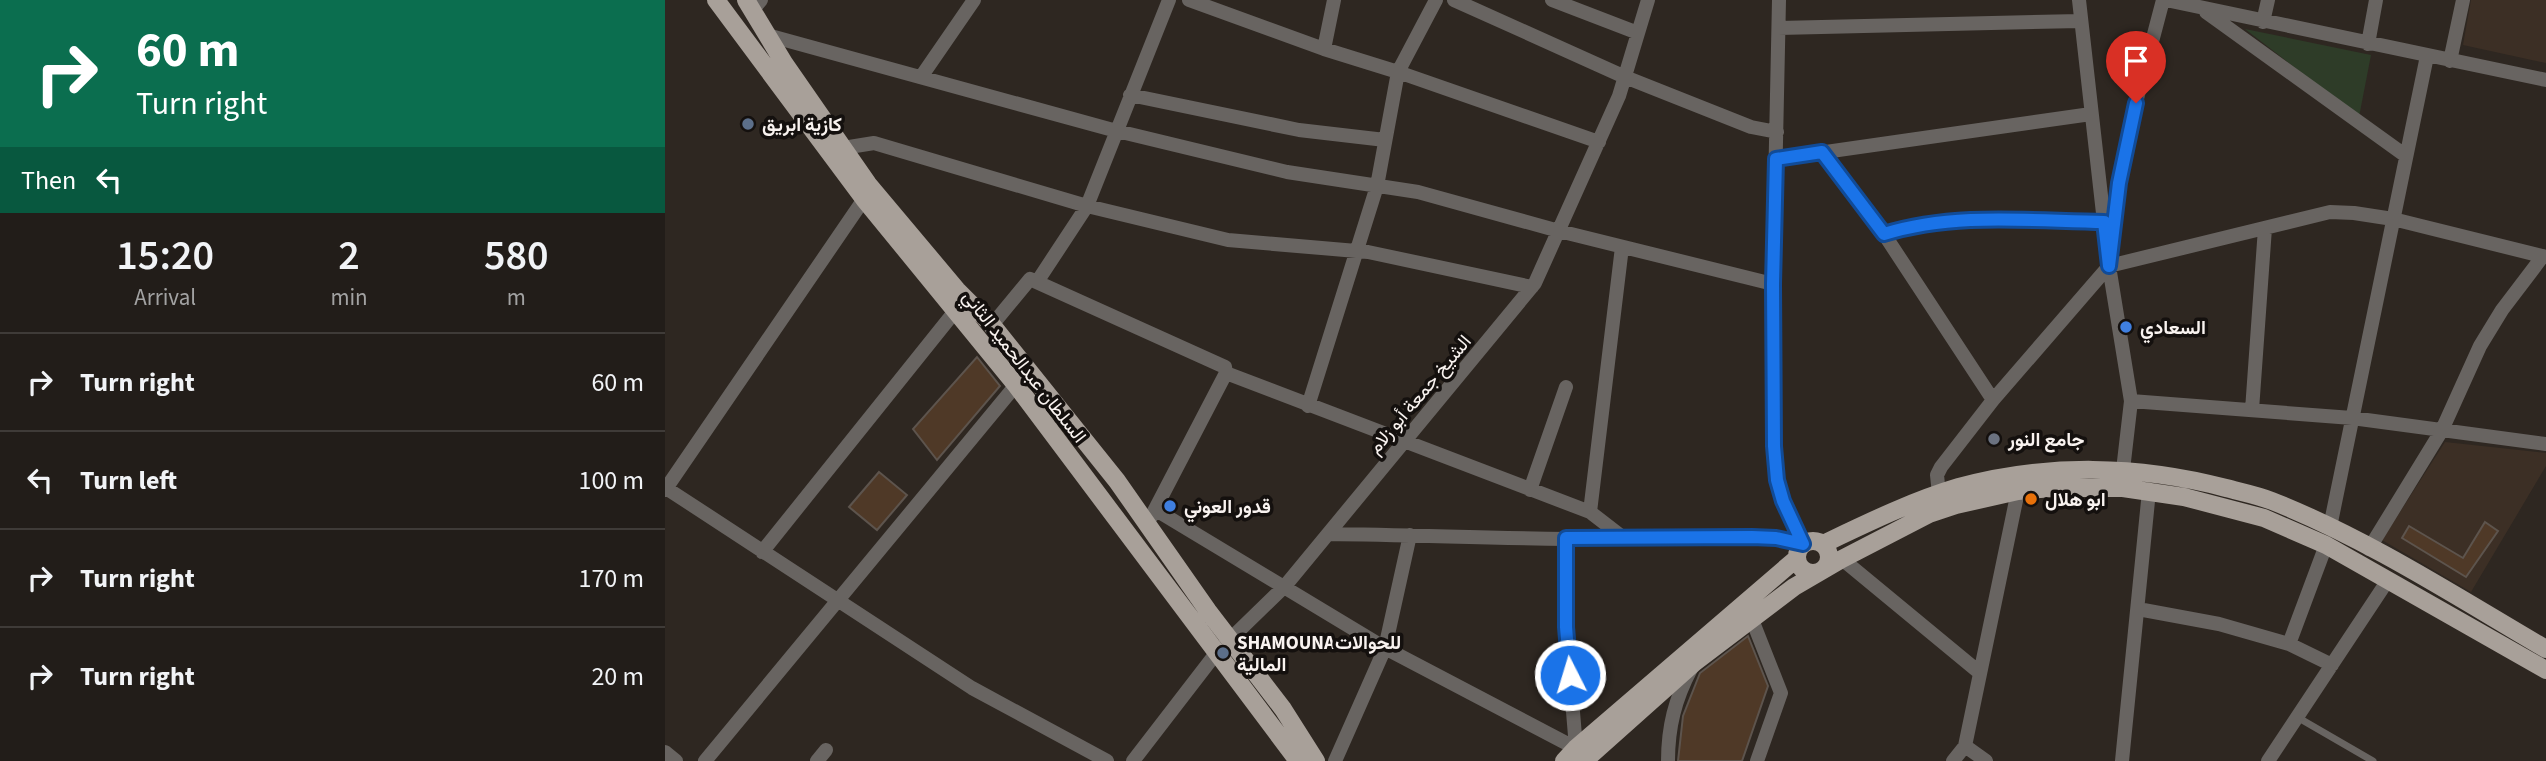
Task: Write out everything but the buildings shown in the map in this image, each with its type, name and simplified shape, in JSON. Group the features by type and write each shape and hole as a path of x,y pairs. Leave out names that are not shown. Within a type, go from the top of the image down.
{"main road":[{"name":"السلطان عبدالحميد الثاني","path":"716,0 864,200 1016,385 1298,761"},
{"path":"753,4 767,35 867,184 957,289 992,325 1117,481 1151,517 1230,638 1283,709 1316,761"},
{"path":"1823,544 1873,520 1939,494 2019,475 2123,470 2151,472 2269,499 2330,527 2546,649"},
{"path":"1578,756 1751,617 1821,571 1929,514 2018,491 2098,487 2149,491 2184,497 2264,518 2326,545 2546,670"},
{"path":"1578,756 1812,540 1826,547 1829,558 1821,571"},
{"path":"1799,552 1798,564 1805,572 1821,571"}],"street":[{"path":"921,77 974,0"},
{"path":"1037,282 1087,206 1169,0"},
{"path":"1189,0 1324,49 1599,142"},
{"path":"1324,49 1333,0"},
{"path":"1308,406 1377,186 1398,72 1436,0"},
{"path":"1454,0 1625,78 1751,127 1777,132"},
{"path":"1552,0 1638,33"},
{"name":"الشيخ جمعة أبو زلام","path":"1133,761 1217,652 1285,586 1532,287 1599,142 1625,78 1649,0"},
{"path":"1779,0 1773,284 1774,446 1777,480 1799,552"},
{"path":"2079,0 2109,266 2131,401 2123,470"},
{"path":"1939,494 1938,471 1993,400 2109,266 2129,128 2165,0 2546,80"},
{"path":"2263,22 2268,0"},
{"path":"2368,44 2376,0"},
{"path":"2450,61 2463,0"},
{"path":"2202,9 2406,156"},
{"path":"1779,28 2080,21"},
{"path":"767,35 1116,130 1287,172 1418,192 1559,232 1773,284"},
{"path":"2330,527 2427,56"},
{"path":"1130,95 1299,130 1385,141"},
{"path":"1776,159 2091,114"},
{"path":"843,148 874,143 1087,206 1228,240 1358,251 1532,287"},
{"path":"1822,152 1884,234 1993,400"},
{"path":"864,200 666,489 972,688 1107,761"},
{"path":"2109,266 2330,212 2393,219 2545,257 2502,310 2480,346 2442,430 2369,549"},
{"path":"1884,234 1911,226 1958,220 2104,222"},
{"path":"2252,410 2265,228"},
{"path":"1590,512 1622,247"},
{"path":"992,325 1030,279 1225,367 1226,373 1151,517 1285,586 1385,648 1578,756"},
{"path":"762,552 956,310"},
{"path":"705,761 1030,371"},
{"path":"1226,373 1403,443 1590,512 1625,539"},
{"path":"1530,490 1566,387"},
{"path":"2131,401 2352,418 2546,444"},
{"path":"1953,761 1965,746 2018,491"},
{"path":"2122,761 2149,491"},
{"path":"1328,534 1625,539 1752,537 1776,538 1799,552"},
{"path":"1335,761 1385,648 1410,535"},
{"path":"1566,538 1566,627 1578,756"},
{"path":"2289,644 2326,545"},
{"path":"1842,559 1980,673"},
{"path":"2268,761 2388,580"},
{"path":"2138,609 2219,624 2289,644 2332,665"},
{"path":"1751,617 1781,693 1757,761"},
{"path":"1668,761 1672,713 1680,690 1695,662"},
{"path":"1965,746 1986,761"},
{"path":"665,752 676,761"}],"lane":[{"path":"2297,717 2373,761"}],"shaded area":[{"path":"2471,0 2546,0 2546,63 2463,45"},
{"path":"2445,442 2546,453 2546,466 2471,592 2382,540"}],"green space":[{"path":"2245,29 2371,55 2359,117"}],"place":[{"name":"كازية ابريق","path":"748,124"},
{"name":"السعادي","path":"2126,327"},
{"name":"جامع النور","path":"1994,439"},
{"name":"ابو هلال","path":"2031,499"},
{"name":"قدور العوني","path":"1170,506"},
{"name":"SHAMOUNAللحوالات المالية","path":"1223,653"}],"route":[{"path":"1570,675 1566,627 1566,538 1752,537 1776,538 1803,544 1783,501 1777,480 1774,446 1773,284 1776,159 1822,152 1884,234 1911,226 1958,220 2104,222 2109,266 2119,183 2136,103"}]}
